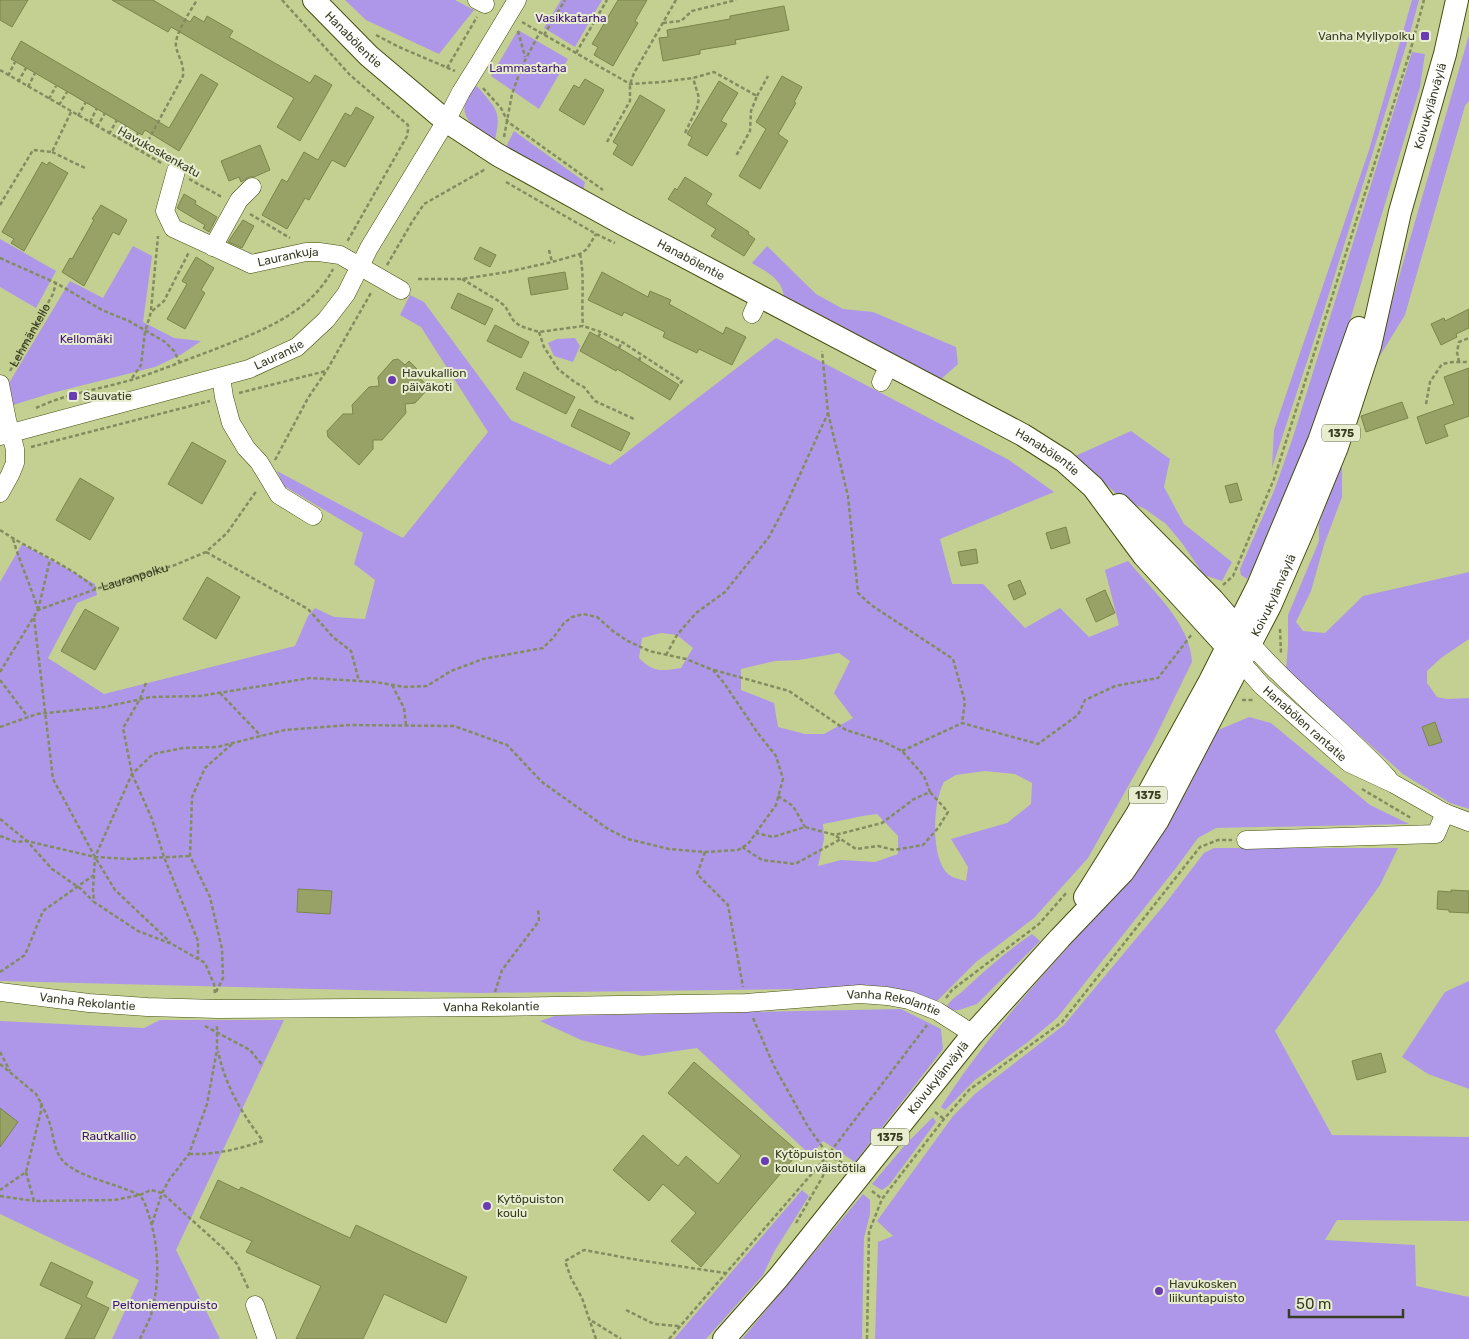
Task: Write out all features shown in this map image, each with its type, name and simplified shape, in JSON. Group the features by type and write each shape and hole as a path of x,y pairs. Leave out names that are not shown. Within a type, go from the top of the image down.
{"main road":[{"name":"Hanabölentie","path":"314,0 368,56 446,121 498,155 756,305 885,373 1023,435 1064,460 1093,487 1122,506 1213,600 1239,645"},
{"name":"Koivukylänväylä","path":"724,1339 778,1278 974,1034 1060,938 1123,872 1158,820 1239,645 1270,606 1300,539 1336,446 1370,346 1400,212 1445,54 1457,0"}],"street":[{"name":"Laurantie","path":"6,435 221,378 249,369 296,347 326,320 346,294 359,266 446,121 461,92 513,11"},
{"path":"165,210 176,171"},
{"path":"213,247 239,200 252,187"},
{"name":"Laurankuja","path":"165,210 173,228 251,264 306,252 319,252 340,256 401,290"},
{"path":"221,378 231,423 246,448 260,462 278,495 314,516"},
{"path":"0,493 10,475 16,449 6,435 4,379"},
{"name":"Hanabölen rantatie","path":"1239,645 1272,668 1361,749 1394,784 1445,813 1469,822"},
{"path":"1246,840 1436,834 1445,813"},
{"name":"Vanha Rekolantie","path":"0,992 89,1003 147,1007 216,1001 489,1007 746,1002 860,994 909,1000 937,1011 974,1034"},
{"path":"256,1305 267,1339"}],"path":[{"path":"142,152 183,76 184,65 176,46 177,38 197,0"},
{"path":"34,409 132,380 264,329 296,311 319,291 329,276 407,136 408,125 350,75 282,0"},
{"path":"544,35 565,0"},
{"path":"576,53 607,0"},
{"path":"607,142 630,101 630,84 634,72 676,0"},
{"path":"662,23 681,21 692,11 736,0"},
{"path":"1221,587 1233,576 1274,479 1410,52 1424,0"},
{"path":"447,68 481,2"},
{"path":"513,11 544,35 630,84 693,78 714,72 757,96"},
{"path":"513,11 526,58"},
{"path":"372,32 399,47 461,74"},
{"path":"503,140 512,94 526,58 540,32"},
{"path":"8,76 15,62"},
{"path":"18,82 26,68"},
{"name":"Havukoskenkatu","path":"0,70 236,205 299,244 306,252"},
{"path":"28,87 35,73"},
{"path":"736,156 750,131 751,111 768,76"},
{"path":"685,133 697,108 699,98 693,78"},
{"path":"49,99 56,86"},
{"path":"481,87 501,108 508,122 607,192"},
{"path":"59,105 67,92"},
{"path":"78,116 86,102"},
{"path":"90,122 97,108"},
{"path":"52,152 71,112"},
{"path":"97,127 105,113"},
{"path":"109,134 117,120"},
{"path":"118,139 126,125"},
{"path":"130,146 138,132"},
{"path":"0,205 33,150 52,152 88,169"},
{"name":"Lauranpolku","path":"38,610 96,589 175,565 206,552 227,533 267,475 308,398 327,370 390,259 424,204 484,170 492,174"},
{"path":"500,179 596,234 622,246"},
{"path":"132,380 141,364 145,332 151,312 157,241 165,210"},
{"path":"418,279 462,279 508,272 552,262 580,254 587,249 596,234"},
{"path":"350,237 358,241"},
{"path":"151,312 164,301 196,238"},
{"path":"550,250 552,262"},
{"path":"580,254 584,272 581,308 583,326"},
{"path":"386,256 390,259"},
{"path":"0,258 56,283 102,310 129,320 145,332 165,342 174,351 180,363"},
{"path":"462,279 505,306 513,320 520,326 539,332 583,326 601,332 622,342 682,381 679,385"},
{"name":"Lehmänkello","path":"4,379 53,294 56,283"},
{"path":"539,332 544,348 558,369 584,387 595,401 634,420"},
{"path":"598,337 601,332"},
{"path":"1459,362 1457,352 1459,342 1469,338"},
{"path":"620,348 622,342"},
{"path":"830,355 822,350 828,413 848,496 858,593 871,605 953,659 965,702 962,723"},
{"path":"639,361 641,355"},
{"path":"1426,404 1430,382 1442,364 1469,362"},
{"path":"660,373 662,369"},
{"path":"27,448 327,370"},
{"path":"666,655 677,635 696,613 725,592 769,536 804,468 828,413"},
{"path":"0,530 83,578 96,589"},
{"path":"13,539 18,559 33,592 38,610"},
{"path":"206,552 308,609 333,637 351,651 360,681"},
{"path":"0,672 38,610 50,560"},
{"path":"0,727 45,713 104,707 151,697 200,696 310,678 392,684 405,687 427,686 451,671 483,658 543,648 564,623 572,617 583,614 597,617 626,640 649,651 686,659 712,670 790,691 846,730 884,742 902,751 924,776 930,792 948,812 938,828 922,845 894,850 878,846 856,849 835,835 805,827 773,837 755,833"},
{"path":"34,616 53,779 115,890 172,944"},
{"path":"902,751 962,723 1038,744 1078,715 1085,700 1115,686 1158,678 1196,629"},
{"path":"94,902 95,857 132,774 153,754 183,748 217,747 285,730 350,725 454,726 507,746 542,782 608,829 628,839 669,849 705,852 738,850 748,844 776,805 783,779 776,756 756,732 752,723 724,683 712,670"},
{"path":"0,680 28,717"},
{"path":"146,683 140,699 123,728 132,774 152,819 164,857 198,941 198,959"},
{"path":"392,684 404,708 406,725"},
{"path":"220,693 261,736"},
{"path":"216,1001 223,978 222,949 210,897 190,856 192,797 206,768 233,743"},
{"path":"835,835 882,823 914,799 930,792"},
{"path":"778,796 793,806 805,827"},
{"path":"0,819 27,841 52,869 77,886 94,902 138,932 172,944 205,964 214,984 217,1050 207,1104 189,1154 169,1180 162,1193 152,1224"},
{"path":"0,836 16,842 27,841 95,857 130,859 190,856"},
{"path":"742,847 762,860 795,864 842,839"},
{"path":"867,1339 869,1232 882,1199 969,1090 1062,1022 1200,847 1218,840 1246,840"},
{"path":"705,852 698,874 728,905 746,1002 774,1066 808,1125 828,1155 847,1166"},
{"path":"0,972 25,955 42,910 94,875"},
{"path":"489,1007 502,970 539,921 538,908"},
{"path":"200,1023 250,1050 263,1066"},
{"path":"189,1154 235,1150 263,1141 238,1105 222,1070 217,1050"},
{"path":"0,1052 11,1072"},
{"path":"0,1064 36,1094 50,1122 58,1156 65,1164 83,1174 140,1195 152,1224 156,1246 157,1283 152,1312 140,1339"},
{"path":"34,1200 26,1172 41,1111 41,1103"},
{"path":"934,1110 944,1119"},
{"path":"792,1230 823,1176 828,1155"},
{"path":"0,1190 26,1172"},
{"path":"0,1196 34,1200 114,1200 140,1195 151,1190 162,1193 224,1249 237,1264 256,1305"},
{"path":"871,1190 882,1199"},
{"path":"596,1339 582,1298 570,1278 565,1261 584,1250 725,1273"},
{"path":"626,1310 654,1324 679,1326"},
{"path":"591,1321 621,1339"}],"green space":[{"path":"345,0 455,0 474,10 439,54 366,20"},
{"name":"Vasikkatarha","path":"561,0 602,0 575,47 544,28"},
{"path":"1412,0 1419,0 1410,33 1323,313 1272,468 1274,430 1369,150"},
{"name":"Lammastarha","path":"518,30 568,59 539,109 491,76"},
{"path":"1469,35 1469,101 1465,106 1405,315 1373,367"},
{"path":"1412,52 1425,54 1420,87 1342,347 1303,456 1247,579 1241,575 1240,569 1274,491 1293,437"},
{"path":"474,86 478,87 496,111 498,123 495,140 473,125 465,114 464,108"},
{"path":"514,131 585,182 583,192 506,147"},
{"path":"0,239 56,271 36,308 0,287"},
{"name":"Kellomäki","path":"133,246 152,256 143,322 174,338 201,341 182,354 155,367 52,393 13,405 9,383 70,281 103,298"},
{"path":"767,246 816,294 843,309 873,312 956,347 958,364 940,380 784,298 781,286 777,281 752,263"},
{"path":"410,295 424,302 511,420 610,465 776,338 1009,460 1054,492 940,539 952,584 983,584 1025,628 1060,608 1089,637 1119,625 1105,570 1128,561 1158,595 1177,621 1185,634 1192,662 1153,742 1088,858 1034,918 976,962 937,1001 884,988 478,993 0,981 0,582 22,544 95,584 97,595 77,603 48,658 104,694 295,646 308,616 315,608 334,617 365,619 375,580 354,564 363,533 284,486 277,471 403,538 488,432 421,327 400,315","holes":["661,633 677,635 693,648 681,668 658,670 644,663 639,658 642,638","839,653 850,661 834,693 853,718 824,734 805,734 778,727 774,703 741,690 741,669 775,661 799,660","985,771 1015,774 1032,783 1031,804 1007,823 951,839 968,867 966,881 948,874 942,866 936,843 936,815 940,791 944,782 956,775","877,814 898,836 898,854 875,862 841,860 818,866 824,839 823,824"]},
{"path":"575,338 580,346 573,362 554,356 548,343 557,339"},
{"path":"1131,431 1170,459 1164,487 1184,524 1232,562 1222,581 1204,575 1166,524 1145,509 1124,500 1073,457"},
{"path":"1342,462 1342,497 1324,545 1311,591 1296,622 1303,631 1325,633 1363,596 1469,572 1469,639 1441,658 1427,671 1427,683 1437,697 1447,699 1469,698 1469,809 1450,803 1403,774 1286,670 1288,615 1319,541 1319,524"},
{"path":"1249,717 1271,723 1370,805 1409,824 1216,828 1198,838 1057,1018 1028,1042 975,1080 945,1110 941,1107 970,1065 1018,1004 1123,888 1143,862 1178,808 1216,731"},
{"path":"1214,848 1398,848 1380,885 1275,1031 1332,1135 1469,1137 1469,1221 1337,1220 1325,1240 1415,1245 1416,1286 1469,1297 1469,1339 875,1339 878,1242 893,1236 877,1221 953,1116 976,1093 1064,1025 1165,904 1204,853"},
{"path":"1032,934 1040,941 977,1004 959,1010 948,1010 946,1008 962,991"},
{"path":"1469,981 1469,1089 1428,1074 1402,1057 1445,992"},
{"path":"901,1009 941,1029 943,1049 855,1162 823,1141 815,1151 805,1150 697,1048 642,1056 581,1040 540,1021 555,1016"},
{"name":"Rautkallio","path":"160,1020 284,1020 176,1250 220,1339 112,1339 139,1280 0,1214 0,1021 144,1028"},
{"path":"933,1117 936,1122 889,1185 882,1190 872,1184 906,1144"},
{"path":"802,1190 809,1196 774,1252 763,1275 706,1339 674,1339"},
{"path":"863,1194 870,1200 870,1214 864,1238 862,1339 742,1339"}],"building":[{"path":"0,0 28,0 12,27 0,20"},
{"path":"112,0 153,0 190,22 194,16 204,22 207,16 233,31 229,37 310,83 315,75 332,85 300,141 277,127 294,98 171,27 168,32"},
{"path":"618,0 647,0 635,21 638,23 613,66 594,55 598,47 592,44"},
{"path":"784,6 789,30 735,40 736,44 700,50 700,54 663,61 659,38 668,37 667,30 730,19 730,16"},
{"path":"21,41 169,128 201,74 218,84 179,151 145,130 142,135 11,59"},
{"path":"782,76 802,87 794,102 796,103 778,134 788,141 760,189 739,176 766,129 756,122"},
{"path":"585,79 604,90 584,125 559,110 574,85 579,88"},
{"path":"719,81 738,93 721,121 727,124 707,156 688,145 692,137 687,134"},
{"path":"640,95 665,110 632,166 613,154 618,145 613,142"},
{"path":"356,107 374,117 345,167 332,160 309,200 305,198 287,229 262,215 282,179 287,182 304,152 318,160 345,113 351,116"},
{"path":"260,145 270,170 254,177 249,177 241,182 239,177 229,181 221,161"},
{"path":"42,162 47,165 49,162 68,173 24,251 11,243 14,239 2,232"},
{"path":"685,177 712,194 706,204 749,232 748,234 755,239 744,256 711,236 716,229 668,199 675,188 677,190"},
{"path":"184,194 196,201 195,204 217,217 209,232 203,228 205,225 177,208"},
{"path":"101,205 127,220 119,235 113,232 84,286 62,272 70,258 72,259"},
{"path":"243,220 254,226 242,248 228,242"},
{"path":"480,247 496,255 490,267 474,259"},
{"path":"196,257 214,268 201,290 205,293 185,329 167,319 187,284 182,281"},
{"path":"565,272 568,289 531,295 528,278"},
{"path":"602,272 648,297 650,291 671,300 669,304 723,334 726,327 746,337 732,365 699,349 697,353 663,337 665,332 624,312 622,316 588,300"},
{"path":"458,293 493,309 485,325 451,308"},
{"path":"1469,309 1469,328 1456,334 1457,337 1441,345 1431,324 1444,318 1445,321"},
{"path":"495,325 529,342 521,358 487,341"},
{"path":"590,332 679,385 670,400 617,369 616,371 580,351"},
{"path":"398,359 405,365 409,361 417,369 414,373 427,385 427,390 415,403 405,404 406,413 382,440 373,440 373,449 359,465 328,437 327,431 343,414 353,414 352,405 369,387 379,386 378,377 393,360"},
{"path":"1469,368 1469,416 1444,425 1448,436 1426,444 1417,417 1454,404 1444,377"},
{"path":"524,372 575,397 566,414 516,389"},
{"path":"1402,402 1408,418 1366,432 1361,416"},
{"path":"579,409 630,433 621,451 571,426"},
{"path":"192,442 226,461 202,504 168,484"},
{"path":"80,478 114,498 90,540 56,520"},
{"path":"1237,483 1242,500 1230,503 1225,486"},
{"path":"1066,527 1070,543 1051,549 1046,533"},
{"path":"976,549 978,563 961,566 958,552"},
{"path":"207,577 240,597 216,639 183,619"},
{"path":"1020,580 1026,594 1014,600 1008,585"},
{"path":"1105,590 1115,613 1096,622 1086,599"},
{"path":"85,609 119,628 95,670 61,651"},
{"path":"1435,722 1442,742 1429,746 1422,727"},
{"path":"298,889 332,891 330,914 297,912"},
{"path":"1451,890 1469,891 1469,913 1437,909 1438,891 1451,892"},
{"path":"1381,1053 1386,1072 1357,1080 1352,1061"},
{"name":"Kytöpuiston koulun väistötila","path":"694,1062 799,1152 701,1267 671,1241 696,1213 663,1184 649,1201 613,1170 643,1135 678,1166 686,1156 718,1184 741,1156 668,1093"},
{"path":"0,1108 18,1122 0,1147"},
{"path":"218,1180 239,1190 241,1187 350,1238 356,1225 467,1277 446,1323 384,1294 363,1339 296,1339 321,1286 246,1252 252,1241 200,1218"},
{"path":"51,1262 93,1282 86,1297 109,1308 94,1339 65,1339 82,1305 40,1285"}],"place":[{"name":"Vanha Myllypolku","path":"1425,36"},
{"name":"Havukallion päiväkoti","path":"392,380"},
{"name":"Sauvatie","path":"73,396"},
{"name":"Kytöpuiston koulun väistötila","path":"765,1161"},
{"name":"Kytöpuiston koulu","path":"487,1206"},
{"name":"Havukosken liikuntapuisto","path":"1159,1291"}],"park label":[{"name":"Peltoniemenpuisto","path":"165,1305"}]}
